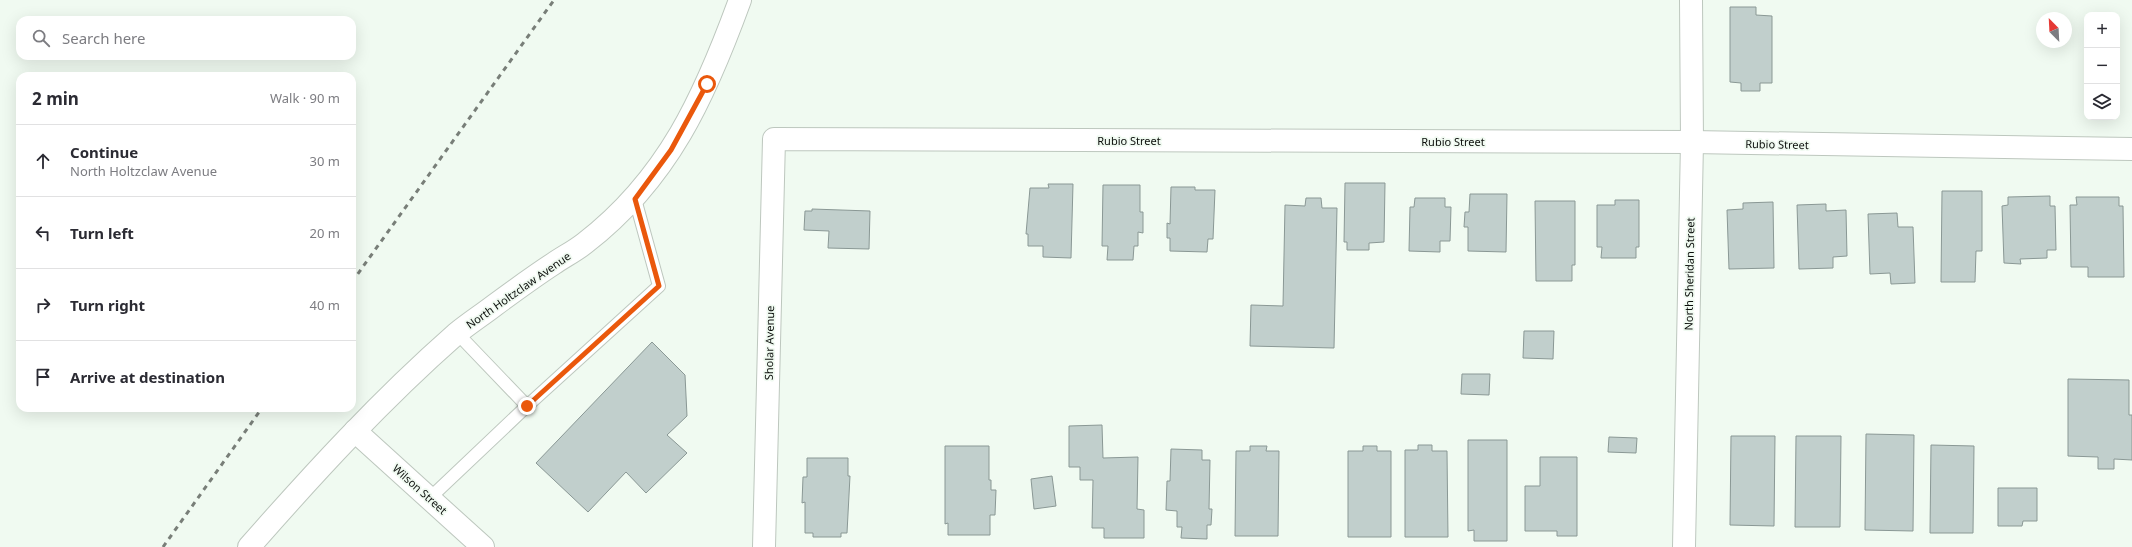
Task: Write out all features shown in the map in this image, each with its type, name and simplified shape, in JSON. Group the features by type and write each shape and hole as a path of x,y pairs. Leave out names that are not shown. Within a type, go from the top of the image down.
{"street":[{"name":"North Holtzclaw Avenue","path":"249,547 355,431 457,333 553,263 583,245 610,223 635,199 658,169 686,124 707,84 740,0"},
{"name":"North Sheridan Street","path":"1684,547 1692,142 1691,0"},
{"name":"Rubio Street","path":"774,139 1692,142 2132,149"},
{"name":"Sholar Avenue","path":"764,547 774,139"},
{"name":"Wilson Street","path":"355,431 484,547"}],"lane":[{"path":"430,497 659,286 635,199"},
{"path":"457,333 527,406"}],"building":[{"path":"1730,7 1756,7 1756,15 1772,16 1772,83 1760,83 1760,91 1741,91 1741,83 1730,82"},
{"path":"1345,183 1385,183 1384,242 1369,243 1369,250 1347,250 1347,242 1344,242"},
{"path":"1048,184 1073,184 1071,258 1043,257 1043,246 1028,246 1028,234 1026,234 1030,188 1049,188"},
{"path":"1103,185 1140,185 1140,212 1143,212 1143,233 1138,232 1138,246 1134,246 1133,260 1107,260 1108,246 1102,246"},
{"path":"1171,187 1195,187 1195,190 1215,190 1213,239 1208,239 1207,252 1170,251 1170,238 1167,238 1167,223 1170,224"},
{"path":"1942,191 1982,191 1982,251 1976,251 1975,282 1941,282"},
{"path":"1470,194 1507,194 1506,252 1468,251 1468,227 1464,227 1465,212 1469,212"},
{"path":"2050,196 2050,206 2055,206 2056,250 2047,250 2047,258 2020,259 2021,264 2004,263 2002,206 2008,205 2008,197"},
{"path":"2076,197 2119,197 2119,206 2123,206 2124,277 2088,277 2088,267 2071,267 2070,205 2077,205"},
{"path":"1306,198 1321,198 1322,208 1337,208 1334,348 1250,346 1251,305 1283,306 1285,205 1305,206"},
{"path":"1415,198 1445,198 1445,207 1451,207 1450,241 1440,241 1440,252 1409,251 1410,207 1414,207"},
{"path":"1615,200 1639,200 1639,247 1636,247 1636,258 1601,258 1602,247 1597,247 1597,205 1615,205"},
{"path":"1535,201 1575,201 1575,265 1572,265 1572,281 1536,281"},
{"path":"1773,202 1774,268 1729,269 1727,210 1743,209 1743,203"},
{"path":"1826,204 1826,211 1846,210 1847,256 1833,257 1833,268 1799,269 1797,205"},
{"path":"812,209 870,211 869,249 828,248 829,231 804,230 805,211 812,211"},
{"path":"1897,213 1898,227 1913,227 1915,283 1891,284 1890,273 1870,274 1868,214"},
{"path":"1524,331 1554,331 1553,359 1523,358"},
{"path":"652,342 685,375 687,416 667,435 687,453 646,493 626,472 588,512 536,463"},
{"path":"1462,374 1490,374 1489,395 1461,394"},
{"path":"2068,379 2129,380 2129,415 2132,415 2132,460 2114,459 2114,469 2098,469 2098,457 2068,456"},
{"path":"1102,425 1103,458 1138,457 1137,509 1144,510 1144,538 1104,538 1104,528 1092,528 1093,480 1080,480 1080,467 1069,467 1069,426"},
{"path":"1866,434 1914,435 1913,531 1865,530"},
{"path":"1731,436 1775,436 1774,526 1730,525"},
{"path":"1796,436 1841,436 1840,527 1795,527"},
{"path":"1609,437 1637,438 1636,453 1608,452"},
{"path":"1468,440 1507,440 1507,541 1474,541 1474,530 1468,531"},
{"path":"1418,445 1432,445 1432,451 1447,451 1448,537 1405,537 1405,450 1418,450"},
{"path":"1931,445 1974,446 1973,533 1930,533"},
{"path":"945,446 989,446 989,480 991,480 991,490 996,490 995,515 990,515 990,535 948,535 948,523 945,524"},
{"path":"1250,446 1267,446 1266,451 1279,451 1278,536 1235,536 1236,451 1250,451"},
{"path":"1363,446 1377,446 1377,451 1391,451 1391,537 1348,537 1348,451 1363,451"},
{"path":"1171,449 1202,450 1202,460 1210,460 1209,509 1212,509 1211,525 1207,525 1207,539 1181,538 1182,527 1177,527 1177,511 1166,510 1167,481 1170,481"},
{"path":"1540,457 1577,457 1577,536 1557,536 1557,531 1525,531 1525,486 1540,486"},
{"path":"807,458 848,458 848,476 850,476 847,533 841,533 841,537 813,537 813,533 805,533 805,502 802,503 803,477 807,477"},
{"path":"1052,476 1056,506 1034,509 1031,479"},
{"path":"1998,488 2037,488 2037,521 2023,521 2022,526 1998,526"}],"railway":[{"path":"356,276 554,0"},
{"path":"163,547 259,412"}],"route":[{"path":"527,406 659,286 635,199 671,150 707,84"}]}
